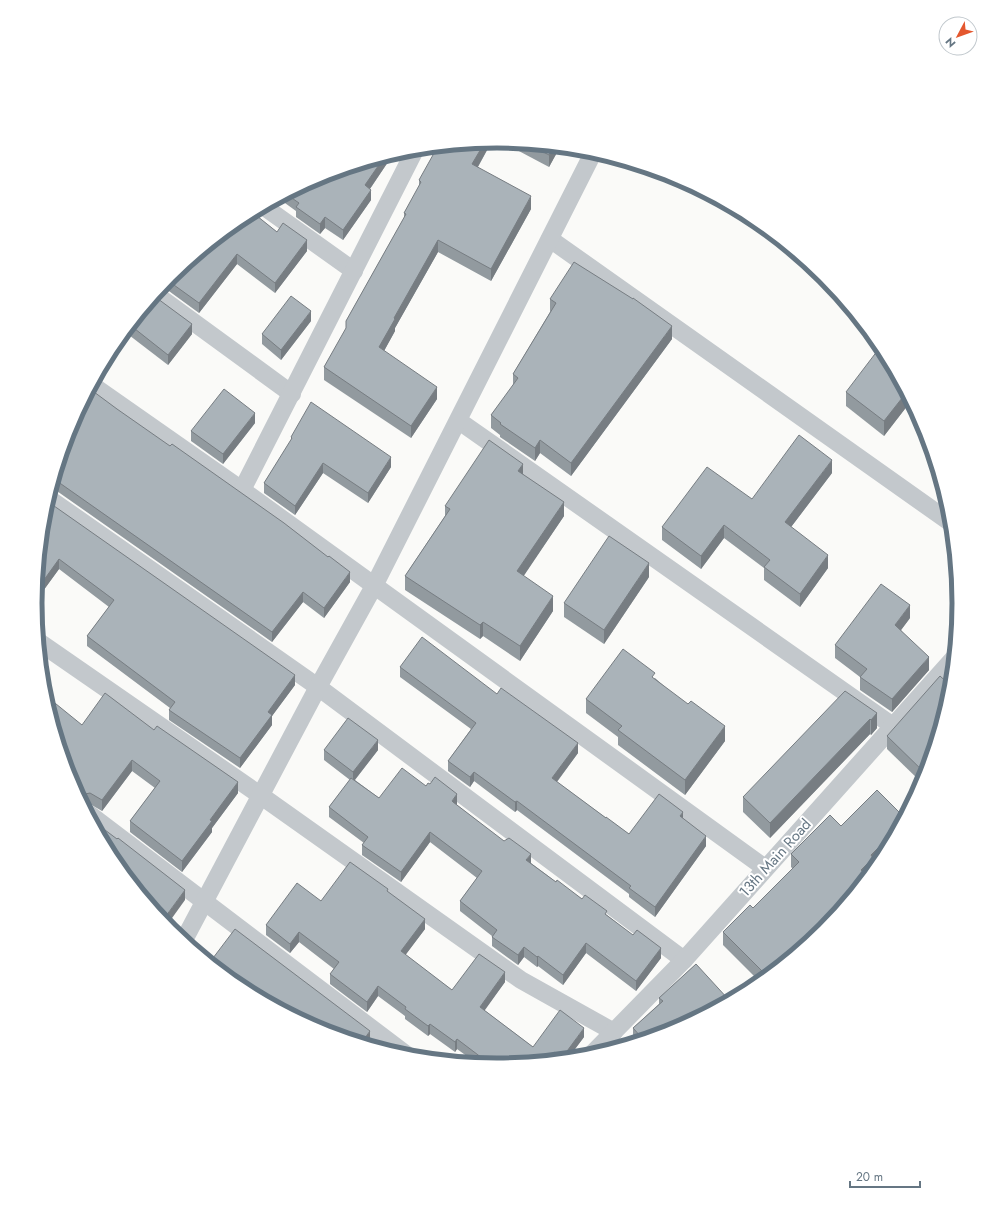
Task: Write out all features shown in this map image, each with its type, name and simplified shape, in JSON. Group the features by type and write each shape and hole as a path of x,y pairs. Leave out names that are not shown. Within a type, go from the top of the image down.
{"street":[{"path":"242,490 412,155"},
{"path":"187,935 318,687 374,586 459,421 591,157"},
{"path":"268,209 354,271"},
{"path":"550,239 944,519"},
{"path":"159,297 292,394"},
{"path":"96,388 242,490 766,868"},
{"path":"459,421 893,726"},
{"path":"54,502 318,687 684,960"},
{"path":"44,646 260,795 521,980 614,1032"},
{"name":"13th Main Road","path":"600,1046 684,960 947,665"},
{"path":"98,821 394,1046"}],"building":[{"path":"481,148 472,164 531,196 491,269 438,240 394,318 395,319 379,347 437,387 411,426 324,367 346,328 346,321 406,214 404,213 421,182 419,180 435,152"},
{"path":"538,149 551,150 549,155"},
{"path":"380,163 365,185 371,190 343,230 325,217 320,224 296,207 299,203 290,197 323,182"},
{"path":"257,216 277,232 283,223 307,240 275,283 237,254 199,303 172,284 197,260 244,224"},
{"path":"574,262 633,298 672,326 571,463 540,440 535,448 500,424 501,423 491,415 518,378 513,374 556,303 550,299"},
{"path":"291,296 311,311 281,350 262,334"},
{"path":"158,299 192,324 168,355 134,328"},
{"path":"876,352 903,397 884,421 846,392"},
{"path":"224,389 255,413 223,454 191,431"},
{"path":"94,392 170,446 172,444 284,523 350,572 324,608 303,592 272,632 59,482 66,456"},
{"path":"311,402 391,457 368,493 323,463 295,506 264,483 292,438 291,437"},
{"path":"799,435 832,460 785,522 828,555 800,594 764,567 770,560 724,525 701,556 662,527 707,467 752,499"},
{"path":"489,440 523,464 518,471 564,502 517,571 553,596 520,646 483,622 480,625 405,576 450,509 445,506"},
{"path":"53,505 295,675 268,712 272,715 240,758 169,710 175,702 87,636 114,600 59,559 43,582 46,543"},
{"path":"609,536 649,563 604,630 564,603"},
{"path":"881,584 910,605 895,625 929,657 892,699 860,677 867,669 835,645"},
{"path":"422,637 497,694 501,688 578,743 552,778 606,818 629,834 659,794 683,812 680,816 706,836 655,907 629,888 631,886 517,801 515,802 474,772 470,777 448,761 476,723 400,667"},
{"path":"623,649 655,673 652,677 688,704 691,701 725,726 685,780 618,730 622,726 586,699"},
{"path":"940,676 945,680 928,749 920,768 887,736"},
{"path":"845,691 877,713 770,823 743,797"},
{"path":"105,693 154,730 157,726 238,782 210,820 212,821 182,861 130,821 160,781 132,760 102,800 90,793 85,794 66,749 54,702 82,725"},
{"path":"348,718 378,740 353,772 324,750"},
{"path":"402,768 426,786 428,783 430,784 435,777 457,794 452,801 453,802 504,841 509,838 531,854 526,860 556,882 557,880 582,899 585,895 607,911 605,914 633,935 637,930 661,948 636,981 586,943 563,975 524,947 518,955 492,937 497,930 460,901 482,871 430,832 401,872 362,845 368,837 329,807 351,778 379,798"},
{"path":"877,790 900,813 882,844 871,855 873,858 861,870 863,872 839,903 797,945 763,972 723,932 750,905 753,908 799,862 791,854 830,815 841,826"},
{"path":"102,827 117,839 118,838 185,890 167,915 136,879"},
{"path":"350,862 388,889 387,891 425,919 401,951 452,990 479,954 505,972 480,1007 533,1047 560,1010 584,1028 566,1052 557,1054 554,1052 552,1054 527,1057 481,1057 457,1039 455,1042 430,1024 428,1026 378,986 367,1002 330,974 339,962 299,932 290,944 266,925 297,883 321,901"},
{"path":"235,929 370,1031 365,1038 323,1023 296,1011 269,997 244,981 213,958"},
{"path":"696,964 725,996 671,1023 639,1034 633,1028 663,1001 659,998"}]}
